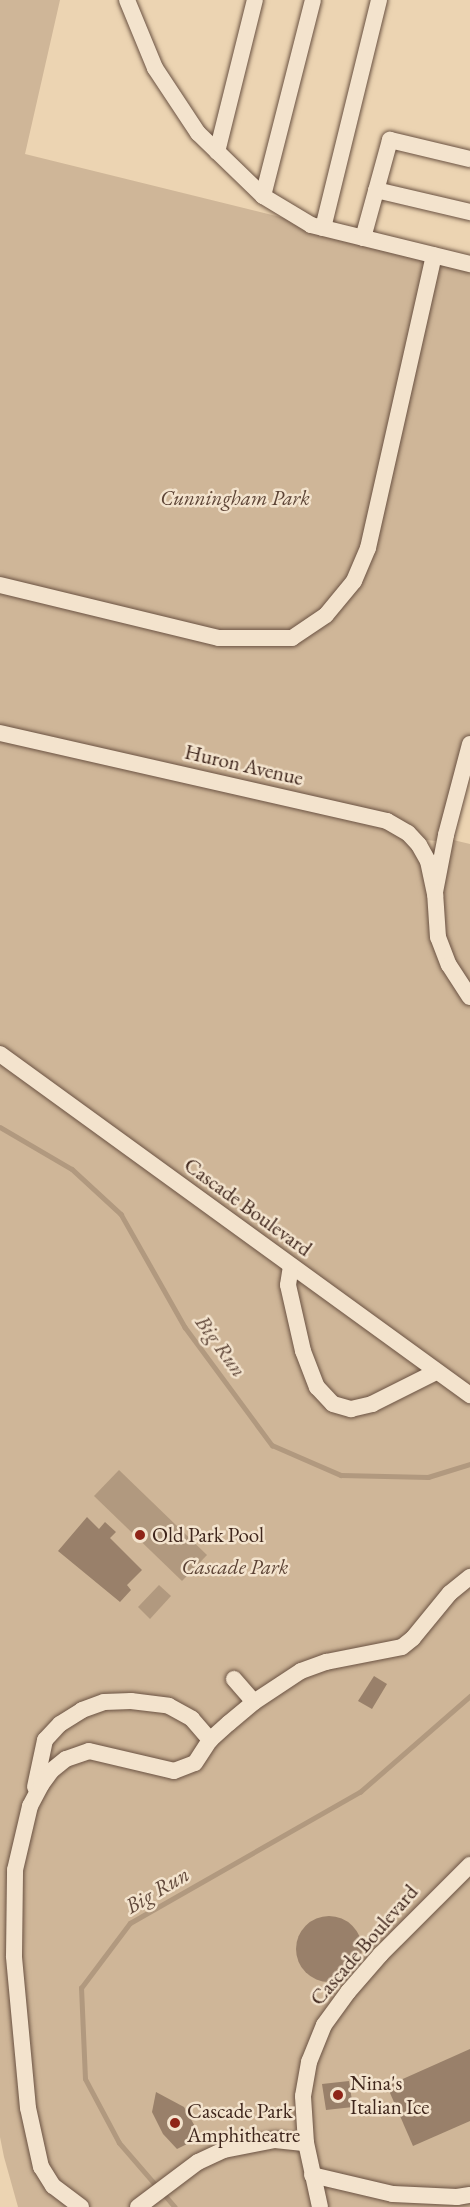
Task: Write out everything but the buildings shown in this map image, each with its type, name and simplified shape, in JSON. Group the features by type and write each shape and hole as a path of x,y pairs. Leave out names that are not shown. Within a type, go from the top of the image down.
{"street":[{"path":"127,0 154,68 198,134 263,196 311,225 470,264"},
{"path":"217,152 255,0"},
{"path":"263,196 313,0"},
{"path":"323,228 379,0"},
{"path":"363,238 390,140 470,159"},
{"path":"376,190 470,212"},
{"path":"0,585 219,638 292,638 326,615 354,581 368,548 434,255"},
{"name":"Huron Avenue","path":"0,733 372,817 393,824 408,833 428,861 435,895 438,937 449,964 470,997"},
{"name":"Huron Avenue","path":"435,895 446,834 470,744"},
{"path":"408,833 428,842 436,841 446,834"},
{"name":"Cascade Boulevard","path":"0,1054 470,1395"},
{"path":"291,1266 288,1286 303,1352 317,1387 333,1404 351,1409 372,1404 436,1372"},
{"path":"30,1806 51,1771 66,1760 89,1751 174,1771 195,1763 210,1740 254,1702 301,1671 318,1665 402,1647 413,1638 429,1615 450,1593 470,1577"},
{"path":"234,1679 254,1702"},
{"path":"81,2207 53,2186 41,2167 28,2108 14,1956 12,1906 15,1870 45,1740 60,1724 82,1710 104,1702 131,1701 169,1706 192,1719 210,1740"},
{"name":"Cascade Boulevard","path":"320,2207 306,2143 303,2096 309,2062 324,2025 348,1992 381,1954 470,1865"},
{"path":"141,2205 198,2162 224,2150 275,2140 306,2143"},
{"path":"312,2175 393,2194 439,2197 470,2195"}],"green space":[{"name":"Cascade Park","path":"0,0 60,0 25,154 470,264 470,744 436,841 417,839 435,893 449,839 470,844 470,2207 18,2207 4,2157 0,2137"}],"shaded area":[{"path":"119,1470 207,1555 182,1581 94,1496"},
{"path":"159,1585 171,1596 150,1619 138,1607"}],"waterway":[{"name":"Big Run","path":"0,1127 72,1169 121,1214 185,1327 272,1445 341,1475 428,1477 470,1464"},
{"name":"Big Run","path":"157,2187 119,2143 85,2079 81,1988 130,1923 360,1792 470,1696"},
{"name":"Big Run","path":"163,2193 175,2207"}],"place":[{"name":"Old Park Pool","path":"140,1535"},
{"name":"Nina's Italian Ice","path":"338,2095"},
{"name":"Cascade Park Amphitheatre","path":"175,2123"}],"park label":[{"name":"Cunningham Park","path":"235,498"}]}
